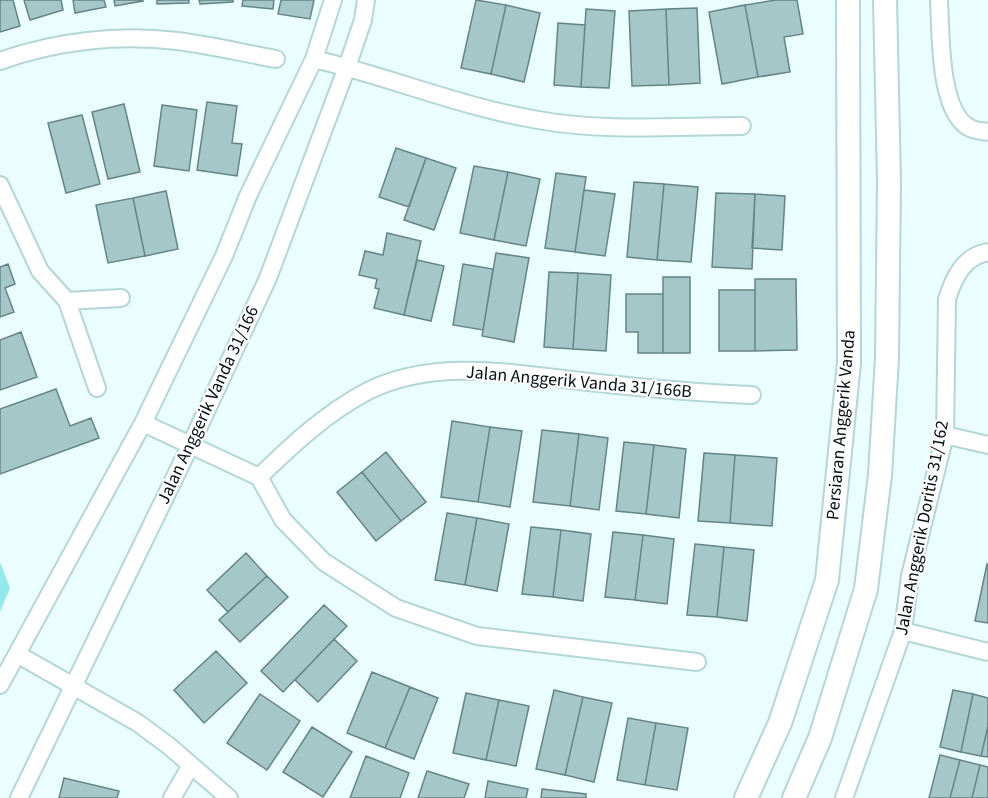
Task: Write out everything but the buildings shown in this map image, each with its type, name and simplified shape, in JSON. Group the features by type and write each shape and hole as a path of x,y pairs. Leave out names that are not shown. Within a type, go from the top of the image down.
{"street":[{"path":"0,685 143,423 224,256 248,196 314,59 333,0"},
{"name":"Jalan Anggerik Vanda 31/166","path":"19,798 190,446 268,279 347,67 363,20 366,0"},
{"name":"Persiaran Anggerik Vanda","path":"746,798 780,723 827,580 849,363 849,0"},
{"name":"Persiaran Anggerik Vanda","path":"794,798 820,738 866,589 880,475 887,358 889,181 885,0"},
{"path":"939,0 945,88 959,118 969,128 988,132"},
{"path":"0,61 56,44 114,39 176,41 276,59"},
{"path":"314,59 486,110 540,121 586,125 742,126"},
{"path":"0,185 40,271 68,301 97,388"},
{"name":"Jalan Anggerik Doritis 31/162","path":"844,798 903,632 910,576 945,435 947,298 957,274 980,255"},
{"path":"68,301 121,298"},
{"name":"Jalan Anggerik Vanda 31/166B","path":"260,477 331,413 368,391 409,377 453,370 698,393 752,395"},
{"path":"143,423 260,477 267,496 283,520 324,562 396,608 477,636 697,662"},
{"path":"945,435 988,445"},
{"path":"903,632 988,652"},
{"path":"17,654 138,723 169,746 190,767 229,798"},
{"path":"172,798 190,767"}],"shaded area":[{"path":"0,562 10,588 0,612"}]}
